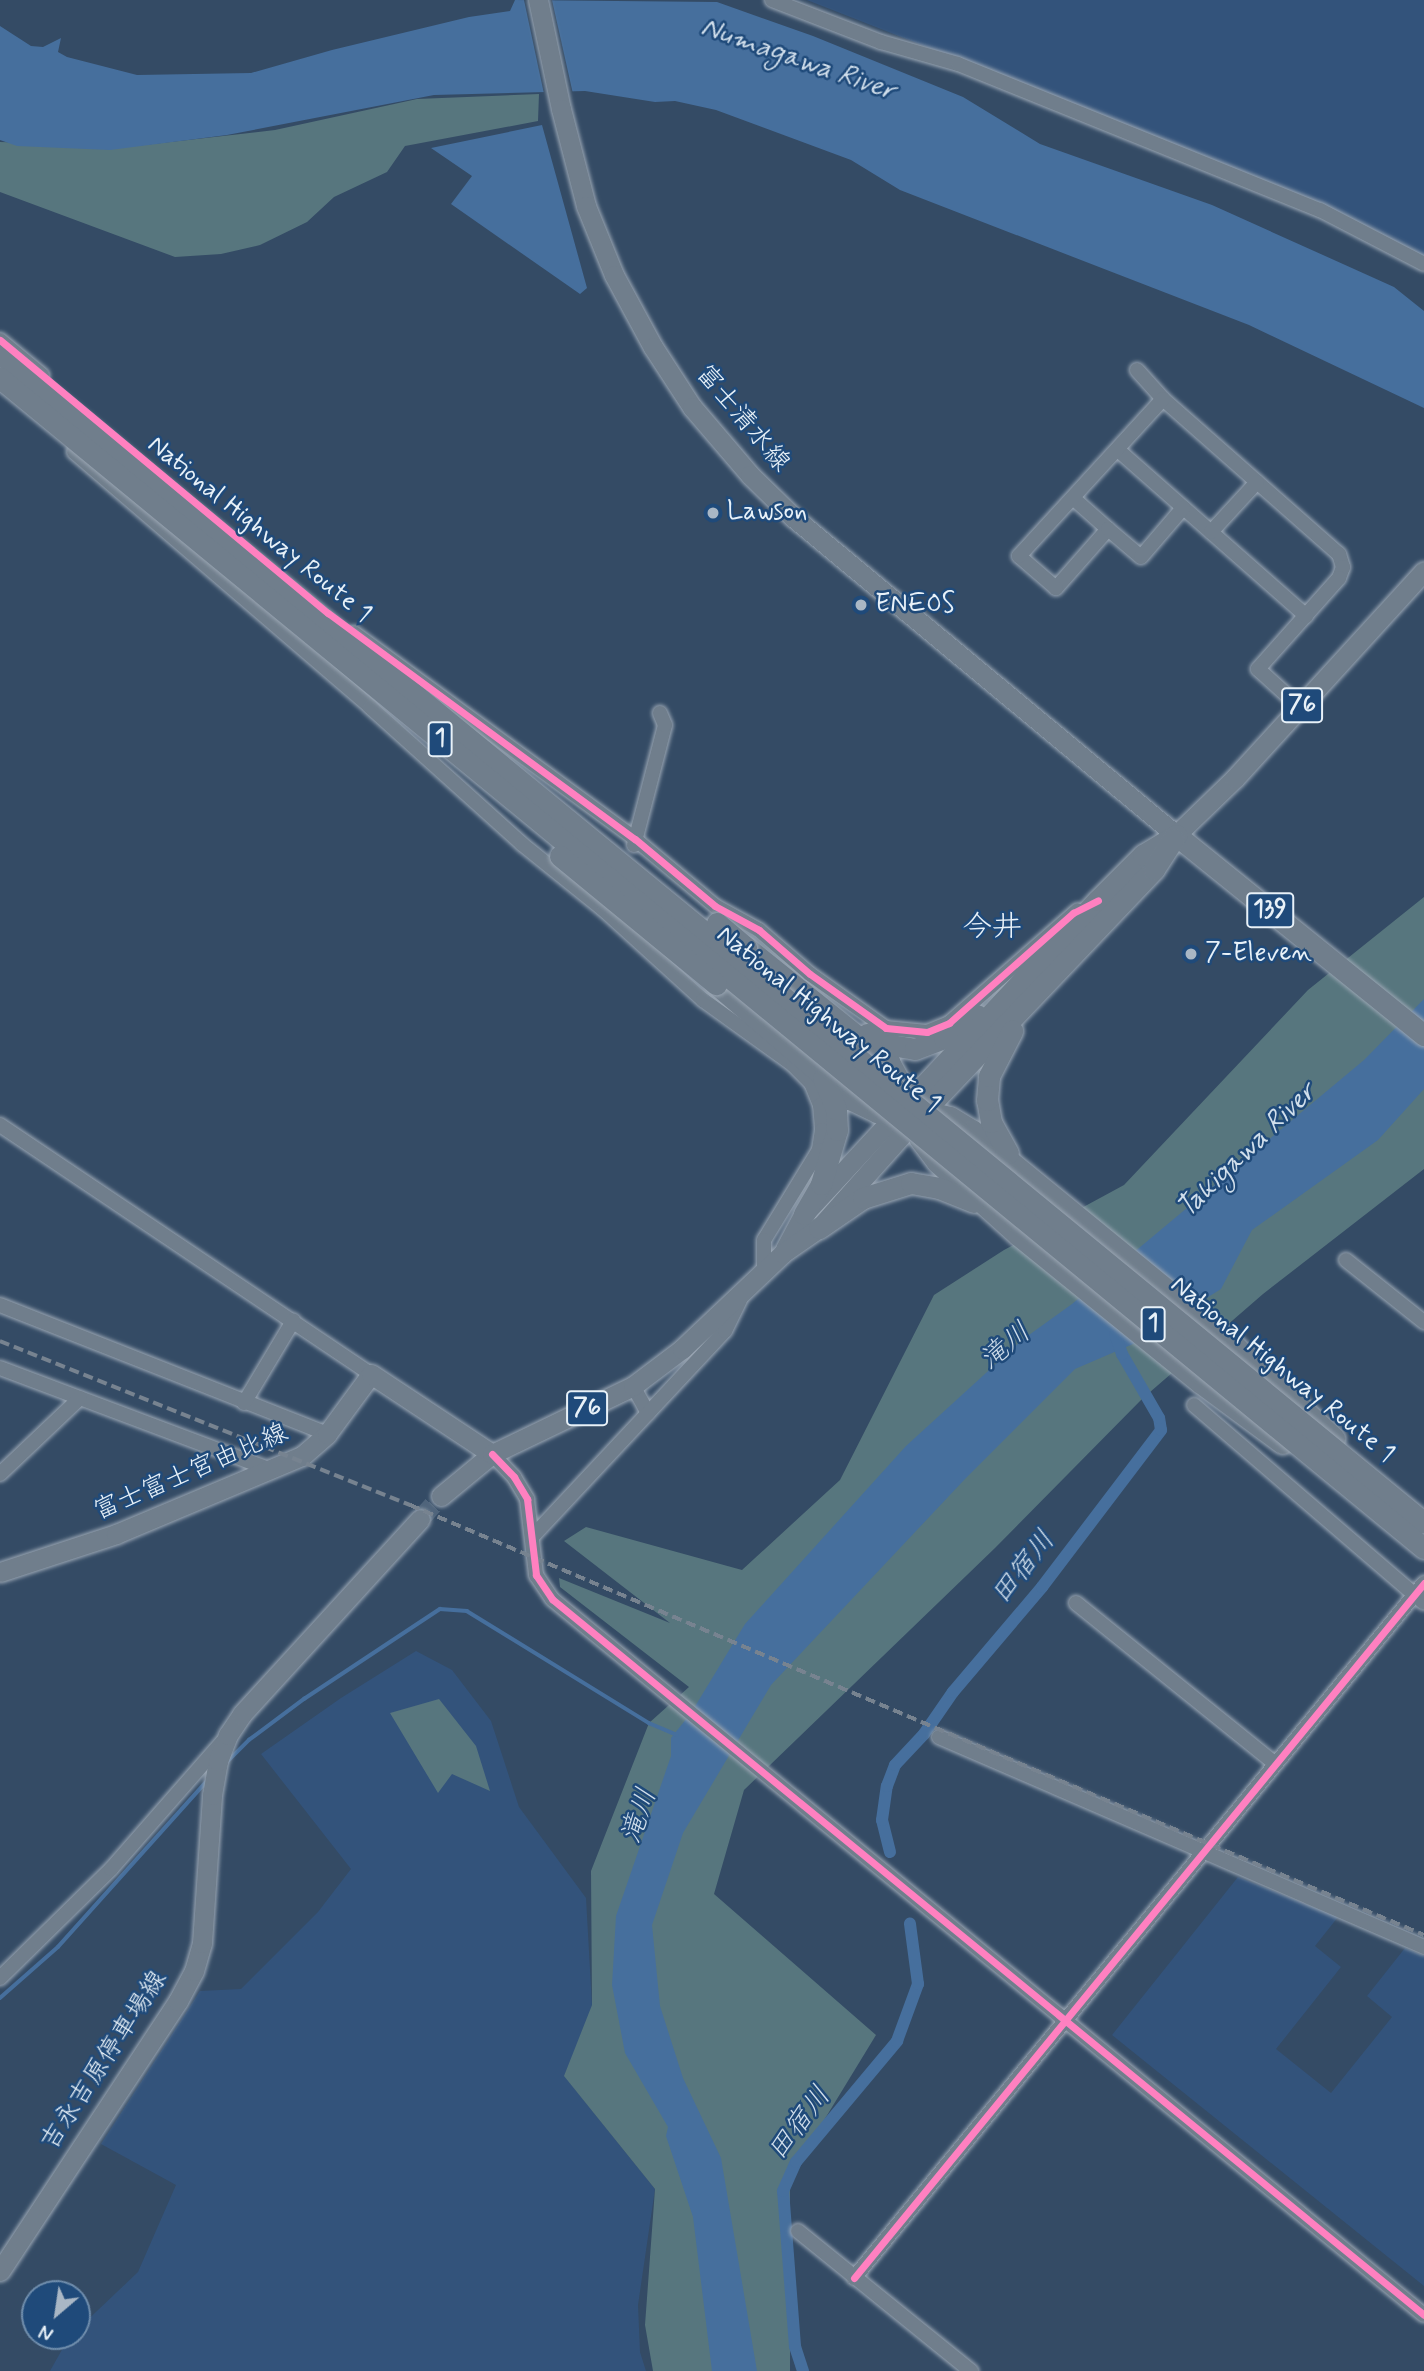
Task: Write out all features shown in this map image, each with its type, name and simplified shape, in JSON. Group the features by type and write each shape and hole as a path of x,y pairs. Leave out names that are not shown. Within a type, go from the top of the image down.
{"highway":[{"name":"National Highway Route 1","path":"0,354 357,659 1424,1548"},
{"name":"National Highway Route 1","path":"0,378 357,659 1424,1522"},
{"name":"1","path":"357,659 543,781 746,947 846,1024 889,1062 920,1139 937,1162 985,1206 1201,1383 1424,1548"},
{"name":"1","path":"357,659 428,743 850,1099 877,1112 911,1112 950,1117 973,1130 1234,1345 1424,1522"},
{"path":"1028,990 1098,900 1143,855 1176,835"},
{"path":"911,1112 1028,990 1154,869 1176,835"},
{"name":"139","path":"1176,835 1424,1035"},
{"name":"1","path":"846,1024 891,1045 915,1049 944,1038 1028,990"},
{"name":"1","path":"1018,1166 991,1122 987,1100 989,1076 1028,990"},
{"name":"1","path":"811,1221 837,1130 836,1109 822,1076"},
{"name":"1","path":"811,1221 863,1198 911,1183 939,1188 985,1206"}],"main road":[{"name":"富士清水線","path":"538,0 561,109 586,206 614,275 653,347 718,440 793,517 1176,835"},
{"name":"76","path":"1176,835 1235,778 1424,571"},
{"name":"76","path":"492,1454 633,1386 682,1349 783,1253 911,1112"},
{"name":"富士富士宮由比線","path":"0,1572 116,1534 302,1455 327,1434 371,1374"},
{"path":"371,1374 492,1454 441,1496"},
{"name":"吉永吉原停車場線","path":"0,2271 177,2001 194,1970 202,1943 212,1795 218,1760 228,1735 242,1714 420,1519"}],"street":[{"path":"772,0 881,42 958,64 1320,209 1424,264"},
{"path":"0,340 328,613 635,842 715,906 759,930 810,974 886,1028 927,1032 949,1023 1073,912 1098,900"},
{"path":"1137,370 1163,399 1339,554 1343,567 1339,578 1258,669 1300,707"},
{"path":"0,390 370,707 522,844 606,906 703,1000 793,1066 811,1083 820,1105 822,1130 819,1150 764,1240 764,1270"},
{"path":"1108,529 1056,588 1019,556 1163,399"},
{"path":"1118,450 1306,616"},
{"path":"1211,532 1257,482"},
{"path":"1073,498 1141,557 1183,508"},
{"path":"635,842 664,725 660,713"},
{"path":"0,1125 371,1374"},
{"path":"1346,1260 1424,1322"},
{"path":"533,1536 725,1331 745,1289"},
{"path":"0,1306 327,1434"},
{"path":"244,1403 293,1321"},
{"path":"0,1368 271,1470"},
{"path":"633,1386 648,1413"},
{"path":"0,1474 80,1398"},
{"path":"855,2278 1274,1763 1421,1594 1194,1405"},
{"path":"492,1454 514,1477 527,1499 536,1575 552,1599 1065,2023 1424,2315"},
{"path":"1076,1603 1274,1763"},
{"path":"0,1978 111,1869 228,1735"},
{"path":"939,1737 1424,1947"},
{"path":"798,2231 971,2371"}],"shaded area":[{"path":"807,0 1424,0 1424,258 942,53"},
{"path":"416,1651 452,1670 491,1721 519,1807 586,1898 592,2005 570,2083 655,2189 638,2305 640,2352 646,2371 50,2371 62,2350 91,2350 91,2317 138,2272 176,2185 101,2144 200,1991 241,1989 318,1912 351,1869 261,1754 341,1698"},
{"path":"1238,1877 1338,1917 1315,1946 1341,1967 1276,2049 1331,2093 1392,2017 1367,1996 1405,1948 1424,1956 1424,2286 1112,2035"}],"green space":[{"path":"539,94 538,121 405,146 387,172 334,197 307,222 260,245 221,254 175,257 0,192 0,142 135,146 275,130 417,99"},
{"path":"1424,897 1424,1169 1263,1294 1142,1399 995,1548 744,1790 714,1894 876,2035 790,2176 790,2371 653,2371 645,2325 655,2189 564,2076 592,2005 591,1871 649,1723 689,1687 560,1587 559,1578 670,1623 564,1541 586,1527 742,1570 840,1480 934,1295 1004,1250 1124,1185 1308,990"},
{"path":"439,1699 476,1746 490,1791 452,1774 438,1793 390,1713"}],"water":[{"name":"Numagawa River","path":"515,0 717,2 813,36 963,97 1040,144 1212,205 1394,287 1424,311 1424,408 1249,325 900,190 851,160 716,110 675,101 655,102 585,91 434,95 227,135 110,150 17,146 0,140 0,26 31,46 43,47 61,38 58,52 67,57 137,75 251,73 332,50 469,17 510,11"},
{"path":"542,125 587,288 580,294 451,204 472,176 431,148"},
{"path":"1424,999 1424,1089 1378,1140 1252,1230 1221,1289 1133,1344 1075,1369 965,1479 771,1685 683,1833 652,1925 660,2006 683,2078 721,2158 757,2371 712,2371 693,2217 666,2136 668,2127 625,2053 612,1985 616,1916 671,1756 671,1738 691,1713 745,1624 906,1446 1022,1340 1072,1304 1364,1060"}],"pier":[{"path":"524,0 552,0 573,94 544,94"}],"waterway":[{"name":"田宿川","path":"890,1852 882,1820 887,1786 895,1765 924,1734 953,1692 1042,1587 1161,1430 1159,1418 1122,1354 1115,1334"},
{"path":"227,1762 249,1740 304,1699 440,1609 467,1611 649,1723 677,1735"},
{"path":"0,1998 58,1947 206,1782"},
{"name":"田宿川","path":"803,2371 795,2346 783,2191 796,2162 897,2041 918,1984 910,1924"}],"tunnel":[{"path":"420,1519 441,1496"}],"railway":[{"path":"0,1341 410,1505 1424,1935"}],"cycle path":[{"path":"0,340 328,613 635,839 715,906 759,930 810,974 886,1028 927,1032 949,1023 1073,913 1098,900"},
{"path":"492,1454 514,1477 527,1499 536,1575 552,1599 1424,2315"},
{"path":"854,2278 1424,1583"}],"place":[{"name":"Lawson","path":"713,513"},
{"name":"ENEOS","path":"861,605"},
{"name":"7-Eleven","path":"1191,954"}],"district":[{"name":"今井","path":"992,928"}],"water label":[{"name":"Takigawa River","path":"1247,1151"},
{"name":"滝川","path":"1006,1347"},
{"name":"滝川","path":"640,1816"}]}
